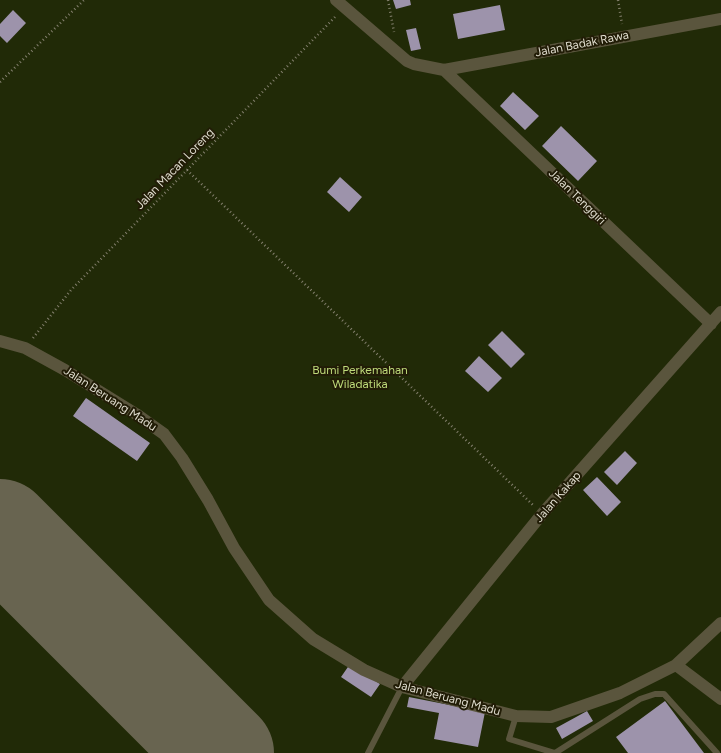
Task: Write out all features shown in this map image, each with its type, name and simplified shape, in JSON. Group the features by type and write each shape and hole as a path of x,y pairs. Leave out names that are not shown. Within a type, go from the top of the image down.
{"street":[{"path":"340,4 398,55 410,63 444,70"},
{"name":"Jalan Badak Rawa","path":"444,70 721,19"},
{"name":"Jalan Tenggiri","path":"444,70 711,324"},
{"name":"Jalan Kakap","path":"402,688 542,514 721,312"},
{"name":"Jalan Beruang Madu","path":"0,341 25,348 123,406 164,434 182,458 208,500 234,548 269,600 313,639 364,670 402,688 516,716 550,717 620,693 676,665 721,623"},
{"path":"676,665 721,699"}],"lane":[{"path":"368,753 402,688"},
{"path":"516,716 509,739 556,753 640,699 655,694 664,694 717,753"}],"path":[{"path":"0,82 84,0"},
{"path":"388,0 398,55"},
{"path":"618,0 624,36"},
{"name":"Jalan Macan Loreng","path":"25,348 71,290 187,170 340,4"},
{"path":"187,170 542,514"}],"green space":[{"name":"Bumi Perkemahan Wiladatika","path":"0,0 721,0 721,753 0,753"}],"building":[{"path":"393,0 410,0 411,5 396,9"},
{"path":"500,5 505,30 458,39 453,14"},
{"path":"13,10 26,23 7,43 0,36 0,24"},
{"path":"416,28 421,49 411,51 406,30"},
{"path":"513,92 539,116 525,130 500,106"},
{"path":"561,126 597,161 578,181 542,146"},
{"path":"340,177 362,197 349,212 327,192"},
{"path":"502,331 525,354 511,368 488,345"},
{"path":"479,356 502,378 488,392 465,371"},
{"path":"86,398 150,443 137,461 73,416"},
{"path":"625,451 637,463 617,485 604,472"},
{"path":"597,477 621,502 607,516 583,490"},
{"path":"350,664 380,684 371,697 341,677"},
{"path":"409,697 485,712 478,747 434,739 439,713 407,707"},
{"path":"665,701 704,753 628,753 616,737"},
{"path":"587,711 593,721 562,739 556,728"}],"runway":[{"path":"0,531 222,753"}]}
